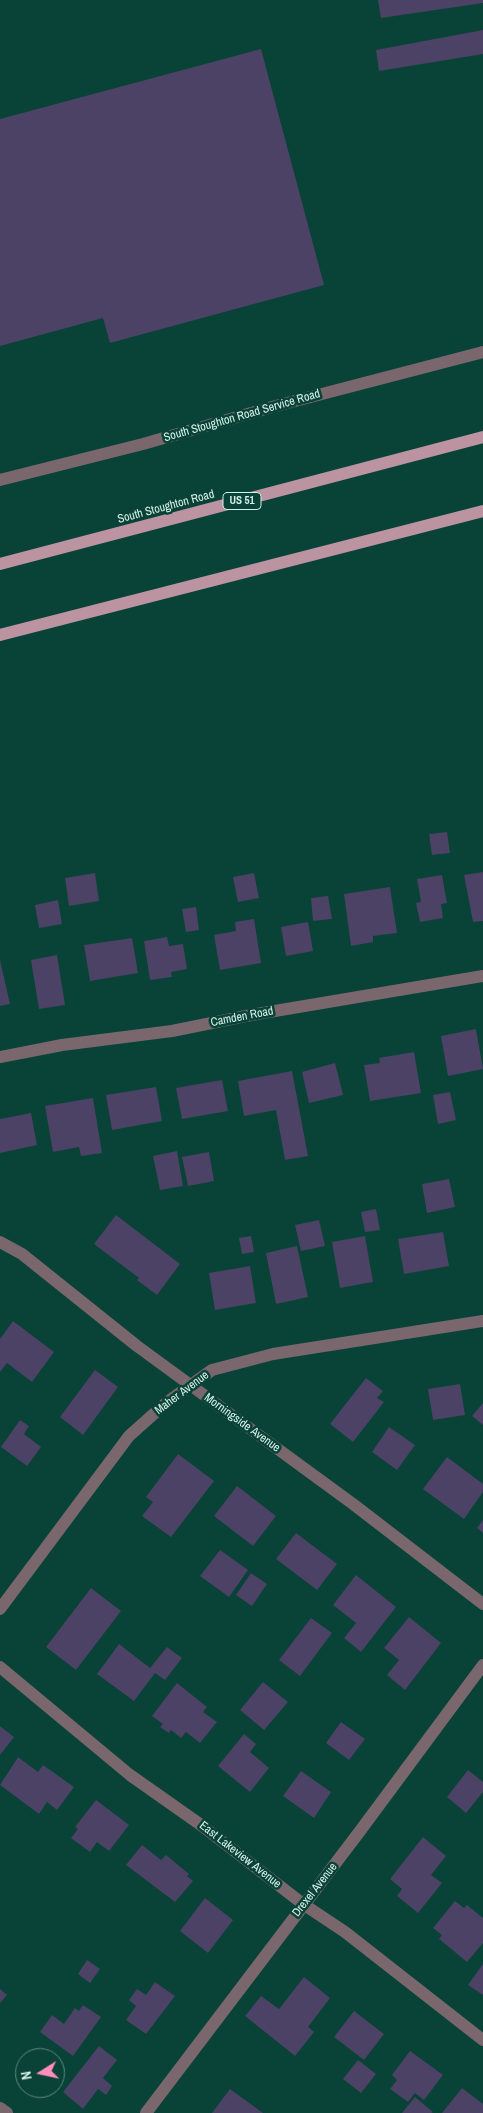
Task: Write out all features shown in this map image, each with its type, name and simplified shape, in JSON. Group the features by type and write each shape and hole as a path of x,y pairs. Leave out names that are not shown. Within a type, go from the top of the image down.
{"main road":[{"name":"South Stoughton Road","path":"0,564 483,438"},
{"path":"0,635 483,511"}],"street":[{"name":"South Stoughton Road Service Road","path":"0,480 143,444 272,407 483,352"},
{"name":"Camden Road","path":"0,1057 62,1045 172,1031 251,1015 483,976"},
{"name":"Morningside Avenue","path":"0,1242 22,1254 189,1384 353,1504 483,1604"},
{"name":"Maher Avenue","path":"0,1609 129,1436 189,1384 212,1370 273,1354 483,1321"},
{"name":"Drexel Avenue","path":"146,2113 483,1665"},
{"name":"East Lakeview Avenue","path":"0,1667 130,1775 201,1825 303,1904 345,1932 483,2040"},
{"path":"0,2108 7,2113"}],"building":[{"path":"378,0 483,0 483,3 381,18"},
{"path":"483,30 483,54 379,71 376,50"},
{"path":"261,49 324,285 110,343 103,318 0,346 0,119"},
{"path":"447,832 450,853 432,855 429,834"},
{"path":"483,872 483,921 473,922 464,875"},
{"path":"95,873 99,901 69,906 65,878"},
{"path":"254,873 259,898 238,902 233,877"},
{"path":"442,875 447,903 441,904 443,918 420,922 416,903 421,902 417,879"},
{"path":"390,887 397,933 373,936 373,942 351,946 344,894"},
{"path":"328,896 332,919 313,921 311,898"},
{"path":"58,900 62,924 39,928 35,905"},
{"path":"196,907 199,930 186,932 182,909"},
{"path":"254,919 261,963 220,970 214,935 236,931 235,922"},
{"path":"308,922 313,951 286,956 281,927"},
{"path":"167,937 169,946 183,944 187,969 171,972 172,977 150,980 144,941"},
{"path":"132,938 138,973 90,981 84,945"},
{"path":"57,955 65,1005 39,1009 31,960"},
{"path":"0,960 10,1004 0,1006"},
{"path":"476,1029 483,1069 448,1076 441,1036"},
{"path":"414,1052 421,1093 370,1101 364,1065 380,1063 379,1058"},
{"path":"335,1063 343,1095 309,1103 302,1072"},
{"path":"292,1071 308,1156 285,1160 276,1110 244,1116 238,1081"},
{"path":"222,1080 228,1111 182,1119 176,1088"},
{"path":"156,1087 162,1121 112,1130 106,1095"},
{"path":"450,1092 456,1120 438,1124 433,1095"},
{"path":"93,1098 102,1153 81,1156 79,1147 53,1152 45,1106"},
{"path":"31,1113 37,1145 0,1153 0,1119"},
{"path":"177,1151 183,1186 160,1190 153,1156"},
{"path":"209,1152 214,1181 188,1186 182,1157"},
{"path":"449,1179 455,1207 427,1213 422,1184"},
{"path":"376,1209 380,1230 365,1232 361,1212"},
{"path":"116,1215 180,1264 157,1295 137,1280 139,1278 94,1244"},
{"path":"319,1220 325,1246 301,1251 295,1225"},
{"path":"443,1232 449,1266 404,1274 398,1239"},
{"path":"251,1236 254,1252 242,1254 239,1238"},
{"path":"365,1236 373,1282 340,1288 332,1242"},
{"path":"297,1246 308,1297 276,1304 266,1253"},
{"path":"250,1266 256,1303 215,1310 209,1273"},
{"path":"13,1321 54,1352 32,1382 7,1363 0,1372 0,1339"},
{"path":"95,1370 118,1387 83,1435 60,1417"},
{"path":"366,1378 383,1391 377,1398 384,1402 353,1442 330,1424"},
{"path":"460,1384 465,1415 433,1420 428,1389"},
{"path":"483,1403 483,1425 472,1416"},
{"path":"20,1420 29,1426 24,1434 41,1447 27,1466 1,1447"},
{"path":"389,1427 415,1445 397,1470 372,1452"},
{"path":"178,1454 214,1481 171,1537 142,1516 153,1502 146,1497"},
{"path":"447,1457 483,1484 483,1492 464,1519 423,1489"},
{"path":"237,1486 276,1516 253,1546 214,1516"},
{"path":"483,1520 483,1533 477,1528"},
{"path":"296,1533 337,1564 317,1590 276,1559"},
{"path":"220,1550 248,1570 229,1597 200,1576"},
{"path":"251,1573 267,1584 252,1606 236,1595"},
{"path":"356,1575 396,1607 361,1652 344,1638 356,1623 333,1605"},
{"path":"91,1588 121,1611 76,1670 46,1647"},
{"path":"409,1617 441,1643 405,1690 387,1675 399,1660 384,1648"},
{"path":"311,1618 332,1633 300,1676 279,1660"},
{"path":"119,1644 150,1668 167,1647 182,1658 165,1680 155,1673 134,1701 97,1674"},
{"path":"263,1682 288,1702 264,1730 240,1710"},
{"path":"177,1683 207,1707 203,1712 217,1722 200,1743 186,1732 181,1738 171,1730 169,1733 160,1727 163,1724 152,1716"},
{"path":"341,1722 365,1739 349,1760 326,1743"},
{"path":"0,1726 14,1737 0,1755"},
{"path":"244,1734 256,1744 250,1752 269,1768 250,1792 218,1766"},
{"path":"18,1757 38,1772 43,1765 74,1787 57,1810 47,1802 39,1814 0,1785"},
{"path":"468,1770 483,1782 483,1792 466,1813 447,1797"},
{"path":"301,1771 331,1792 314,1818 283,1796"},
{"path":"96,1800 129,1825 109,1851 97,1842 90,1852 71,1838 78,1829 75,1827"},
{"path":"423,1837 446,1856 431,1875 442,1883 418,1913 397,1896 402,1889 390,1879"},
{"path":"142,1845 161,1860 166,1855 189,1874 187,1876 193,1881 175,1902 126,1865"},
{"path":"205,1898 233,1920 208,1953 180,1931"},
{"path":"455,1901 464,1908 467,1905 483,1918 483,1943 467,1962 439,1939 442,1935 433,1928"},
{"path":"87,1960 100,1969 90,1983 78,1974"},
{"path":"483,1964 483,1995 468,1985"},
{"path":"304,1977 330,1998 308,2027 314,2032 295,2056 245,2016 261,1996 279,2009"},
{"path":"155,1982 175,1996 146,2034 126,2020 136,2006 129,2000 137,1989 146,1995"},
{"path":"0,1989 7,1995 0,2003"},
{"path":"83,2005 101,2017 73,2056 65,2050 65,2048 62,2048 40,2032 52,2015 64,2024 75,2008 79,2011"},
{"path":"354,2011 384,2034 364,2060 334,2037"},
{"path":"99,2046 117,2060 103,2078 112,2086 106,2095 98,2089 83,2109 65,2094 65,2089"},
{"path":"410,2051 443,2075 424,2100 415,2093 408,2102 390,2089 397,2080 392,2075"},
{"path":"358,2060 376,2074 361,2093 343,2079"},
{"path":"462,2088 483,2104 483,2113 442,2113"},
{"path":"230,2089 263,2113 212,2113"},
{"path":"415,2097 433,2112 402,2113"}]}
